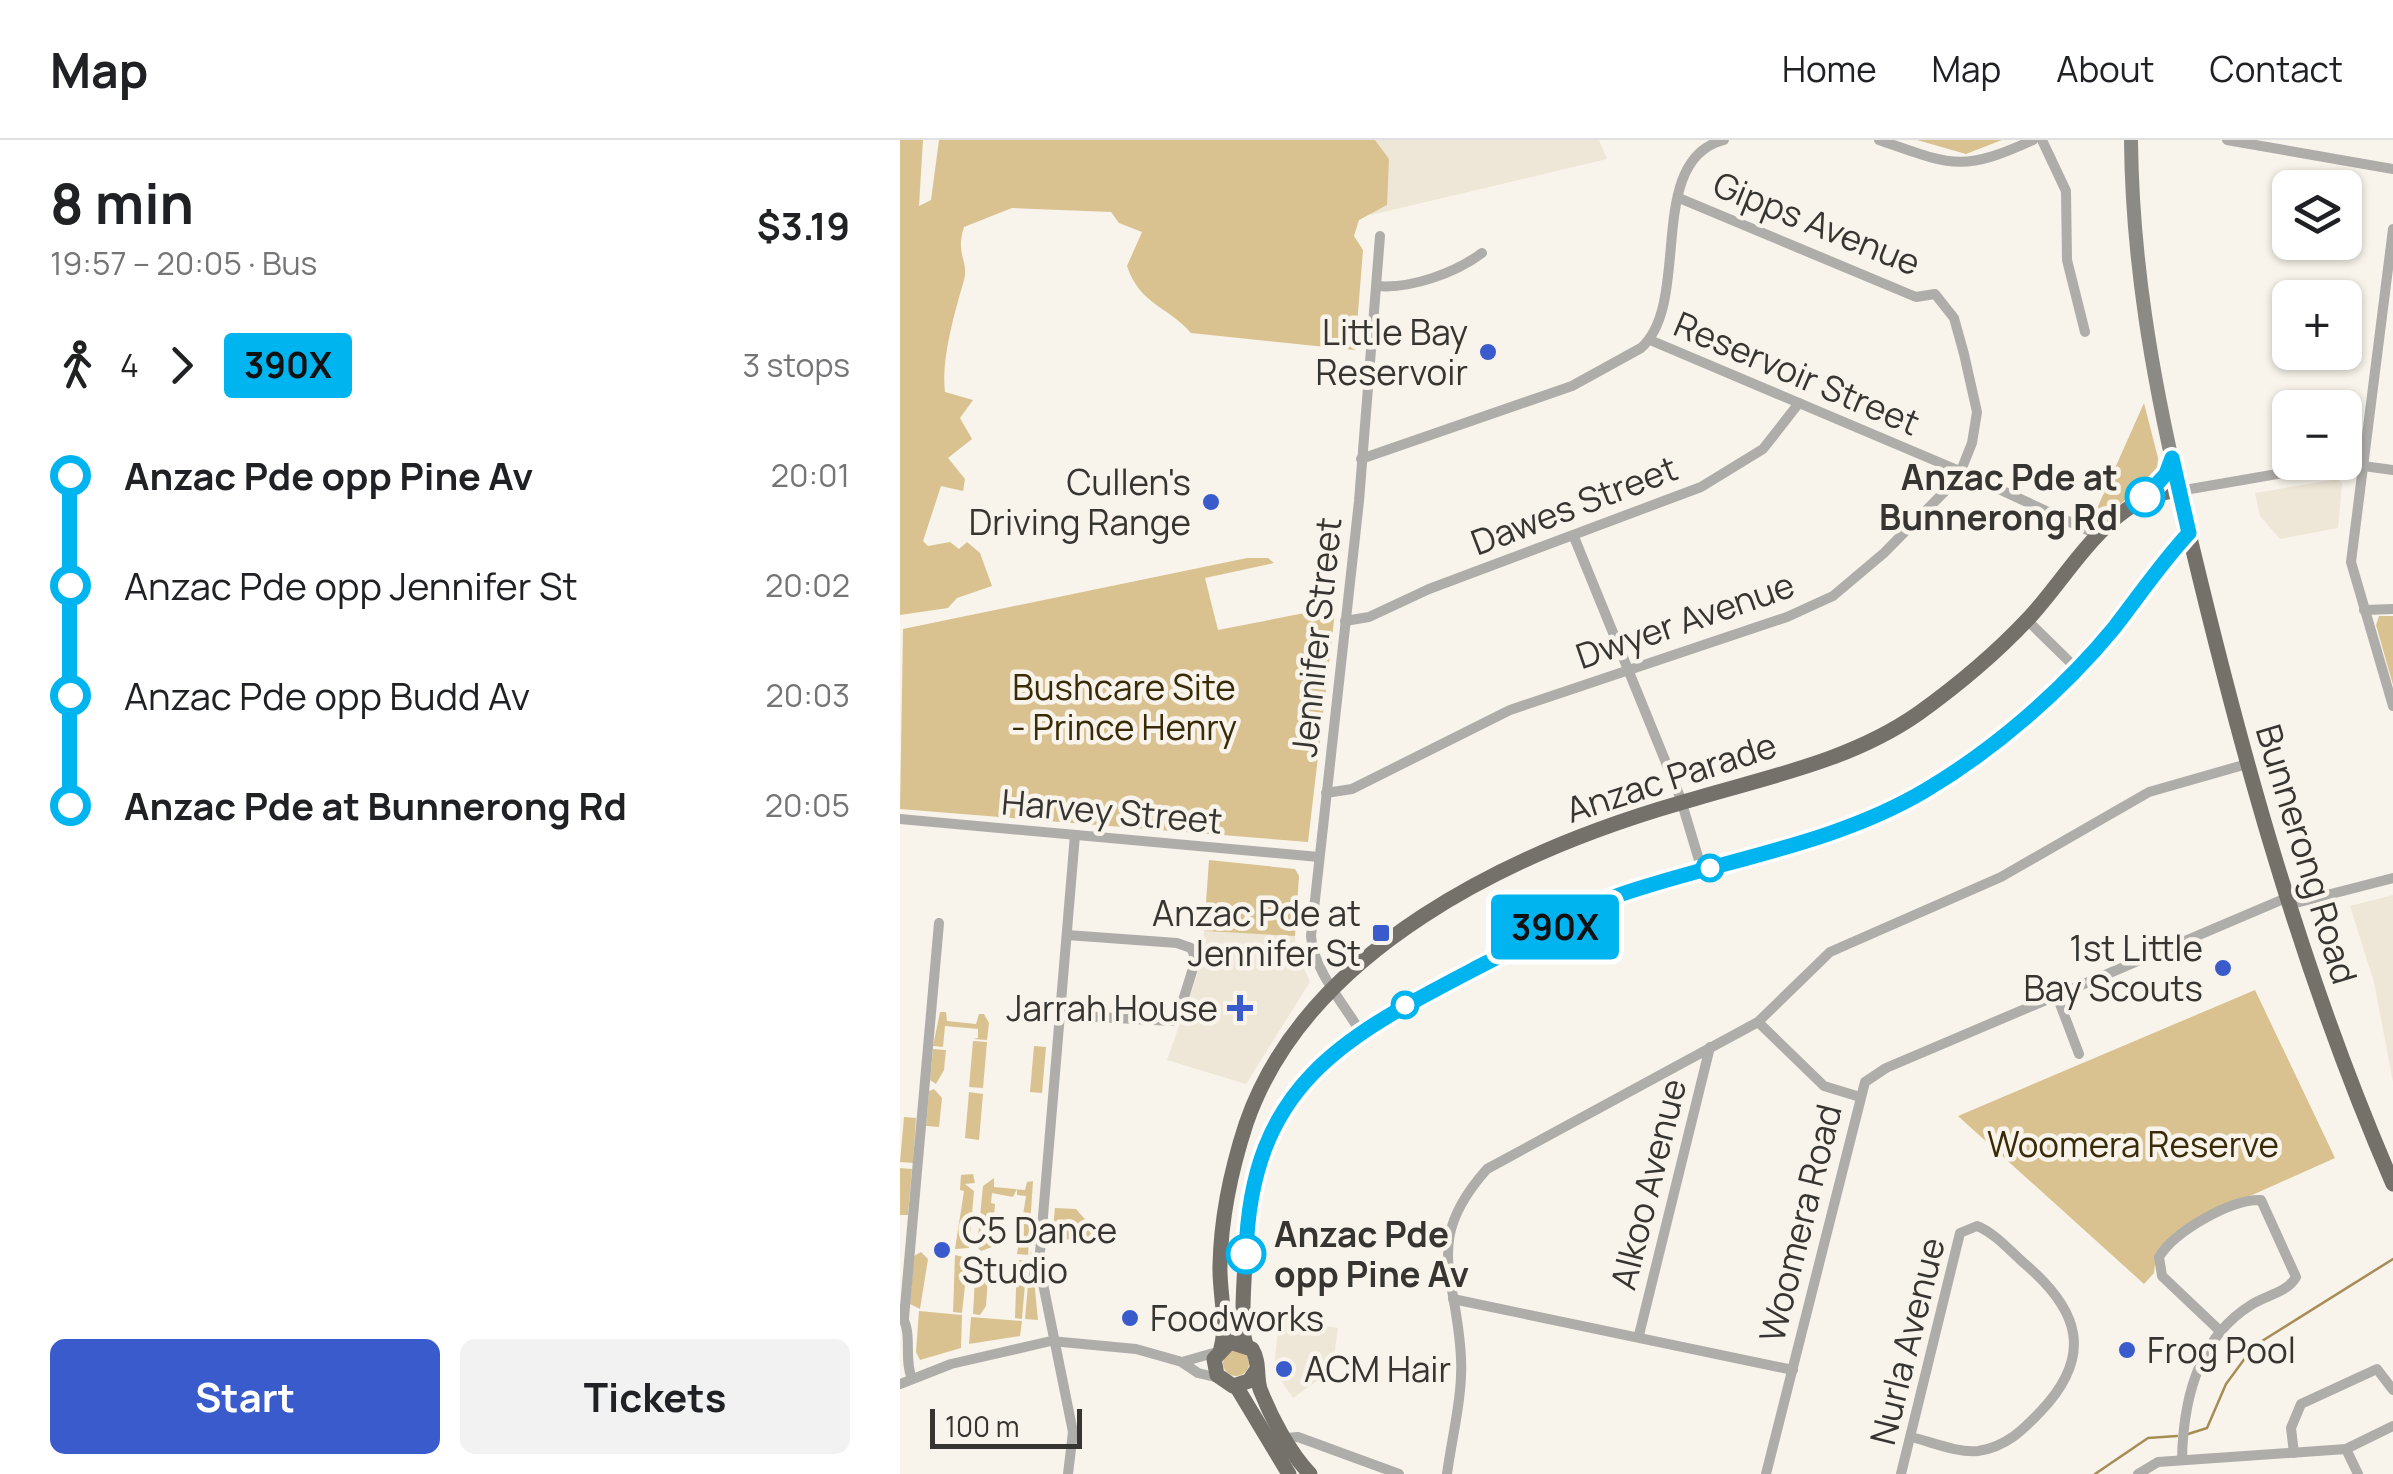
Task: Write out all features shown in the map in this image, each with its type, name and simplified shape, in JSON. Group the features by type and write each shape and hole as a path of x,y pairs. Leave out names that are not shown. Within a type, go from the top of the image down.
{"main road":[{"path":"1310,1474 1285,1438 1260,1387 1256,1356 1246,1344 1240,1322 1246,1292 1248,1229 1270,1138 1308,1077 1360,1030 1604,901 1828,834 1902,803 1977,756 2076,668 2189,533 2137,262 2131,140"},
{"path":"2143,500 2166,474 2172,458"},
{"name":"Anzac Parade","path":"1219,1350 1222,1246 1242,1136 1281,1052 1332,986 1373,950 1405,929 1568,839 1828,760 1878,739 1964,678 2027,620 2098,536 2143,500 2179,491"},
{"name":"Bunnerong Road","path":"2189,533 2247,764 2287,902 2324,1016 2393,1184"},
{"path":"1246,1344 1233,1342 1219,1350 1214,1365 1219,1378 1236,1386 1289,1474"},
{"path":"1236,1386 1249,1381 1257,1369"}],"street":[{"path":"1650,340 1660,315 1679,198 1690,161 1711,143 1724,140"},
{"path":"1879,140 1966,164 1989,160 2033,140"},
{"path":"2042,140 2066,191 2067,260 2085,332"},
{"path":"2227,140 2393,169"},
{"name":"Gipps Avenue","path":"1679,198 1916,297 1935,294 1954,318 1974,392 1972,443 1962,472"},
{"path":"2362,450 2393,229"},
{"name":"Jennifer Street","path":"1360,1030 1312,949 1380,236"},
{"path":"1377,286 1398,288 1465,264 1482,252"},
{"name":"Reservoir Street","path":"1361,459 1572,386 1650,340 1962,472 2098,536"},
{"name":"Dawes Street","path":"1345,622 1369,617 1429,588 1667,502 1763,450 1799,403"},
{"path":"2362,464 2393,470"},
{"name":"Dwyer Avenue","path":"1326,793 1352,789 1510,710 1628,668 1725,640 1832,596 1884,553 1962,472"},
{"path":"2179,491 2272,475"},
{"path":"2358,480 2350,562 2393,706"},
{"path":"1574,537 1682,802 1702,870"},
{"path":"2364,610 2393,609"},
{"path":"2027,620 2076,668"},
{"path":"1447,1474 1462,1360 1447,1235 1460,1199 1487,1169 1758,1022 1820,957 2002,877 2149,792 2247,764"},
{"name":"Harvey Street","path":"900,819 1320,857"},
{"path":"1068,1474 1073,1434 1038,1264 1075,836"},
{"name":"Woomera Road","path":"1766,1474 1860,1097 1874,1074 2287,902 2393,878"},
{"path":"940,923 902,1316 906,1381 951,1364 1051,1342 1136,1349 1219,1378"},
{"path":"1060,1015 1172,1021 1179,1012 1196,959 1192,949 1181,944 1067,935"},
{"path":"2056,996 2080,1054"},
{"path":"1758,1022 1824,1086 1860,1097"},
{"name":"Alkoo Avenue","path":"1639,1335 1710,1047"},
{"path":"2182,1460 2188,1395 2220,1331 2256,1302 2286,1289 2296,1277 2261,1200 2248,1201 2186,1228 2159,1257 2162,1276 2220,1331"},
{"name":"Nurla Avenue","path":"1901,1474 1960,1232 1970,1226 1985,1229 2058,1296 2071,1320 2073,1365 2058,1393 2013,1439 1976,1451 1911,1437"},
{"path":"1453,1299 1792,1370"},
{"path":"1182,1362 1219,1350"},
{"path":"2294,1453 2291,1428 2302,1404 2377,1369 2393,1390"},
{"path":"2138,1474 2158,1462 2346,1449 2393,1426"},
{"path":"1285,1438 1298,1437 1399,1474"},
{"path":"2346,1449 2358,1474"}],"shaded area":[{"path":"1308,140 1599,140 1607,159 1371,215"},
{"path":"2339,480 2342,483 2338,528 2280,539 2260,516 2255,493"},
{"path":"2393,895 2393,1082 2374,982 2350,906"},
{"name":"Jarrah House","path":"1204,931 1295,936 1296,950 1310,982 1246,1084 1167,1060 1202,961"},
{"path":"1279,1318 1338,1328 1332,1370 1293,1398 1274,1370"}],"green space":[{"path":"900,140 923,140 919,206 931,200 939,140 1375,140 1389,159 1387,205 1359,220 1354,236 1363,250 1355,350 1191,333 1139,289 1127,266 1142,232 1119,223 1111,212 1012,208 964,227 961,244 965,273 944,379 945,392 973,400 960,418 972,439 948,458 965,479 963,491 941,486 923,541 928,546 950,542 959,549 967,542 980,553 992,586 957,598 948,608 900,615"},
{"path":"1917,140 2002,140 1966,154"},
{"path":"2144,403 2158,458 2157,471 2116,508 2095,513"},
{"name":"Bushcare Site - Prince Henry","path":"1247,558 1268,558 1274,563 1205,578 1218,630 1330,608 1335,612 1308,842 900,809 903,629"},
{"path":"2379,616 2393,616 2393,685 2376,625"},
{"path":"1209,860 1295,869 1299,876 1295,936 1204,931"},
{"name":"Woomera Reserve","path":"2255,990 2335,1158 2185,1225 2156,1255 2154,1273 2144,1284 1958,1116"},
{"path":"940,1012 946,1012 947,1021 976,1024 979,1014 984,1014 989,1023 987,1040 973,1039 978,1038 978,1029 945,1026 943,1047 933,1046"},
{"path":"973,1041 987,1042 983,1088 969,1087"},
{"path":"1034,1046 1046,1047 1042,1093 1030,1092"},
{"path":"933,1049 946,1050 944,1070 936,1084 930,1080"},
{"path":"934,1089 942,1098 939,1127 926,1126 929,1091"},
{"path":"969,1092 983,1094 979,1140 965,1138"},
{"path":"904,1117 916,1118 913,1163 900,1162"},
{"path":"900,1168 912,1169 908,1215 900,1215"},
{"path":"973,1174 975,1183 965,1184 974,1191 969,1248 955,1249 964,1191 960,1190 961,1175"},
{"path":"994,1178 994,1187 1017,1189 1013,1197 992,1193 992,1247 981,1251 977,1247 983,1186"},
{"path":"1033,1181 1028,1255 1017,1254 1026,1196 1017,1195 1017,1189 1025,1190 1027,1182"},
{"path":"1055,1208 1076,1209 1097,1233 1098,1242 1052,1238"},
{"path":"1031,1250 1038,1320 1025,1319"},
{"path":"921,1252 928,1259 920,1309 910,1304 914,1256"},
{"path":"955,1255 968,1258 962,1313 953,1312"},
{"path":"981,1257 989,1263 986,1306 980,1315 973,1314 976,1260"},
{"path":"1017,1260 1027,1261 1022,1319 1015,1318"},
{"path":"919,1311 962,1315 961,1348 920,1360 916,1352"},
{"path":"971,1317 1022,1321 1020,1336 969,1344"},
{"path":"1236,1350 1245,1354 1249,1363 1245,1372 1236,1376 1227,1372 1223,1363 1227,1354"}],"waterway":[{"path":"2185,1435 2207,1428 2226,1384 2254,1346 2393,1259"},
{"path":"2095,1474 2148,1438 2177,1436"}],"bus line":[{"name":"390X","path":"1246,1254 1252,1205 1270,1138 1308,1077 1340,1045 1391,1013 1604,901 1856,824 1902,803 1957,770 2083,662 2189,533 2172,458 2166,474 2145,497"}],"place":[{"name":"Little Bay Reservoir","path":"1488,352"},
{"name":"Anzac Pde at Bunnerong Rd","path":"2145,497"},
{"name":"Cullen's Driving Range","path":"1211,502"},
{"name":"Anzac Pde at Jennifer St","path":"1381,933"},
{"name":"1st Little Bay Scouts","path":"2223,968"},
{"name":"Jarrah House","path":"1240,1008"},
{"name":"C5 Dance Studio","path":"942,1250"},
{"name":"Anzac Pde opp Pine Av","path":"1246,1254"},
{"name":"Foodworks","path":"1130,1318"},
{"name":"Frog Pool","path":"2127,1350"},
{"name":"ACM Hair","path":"1284,1369"}]}
